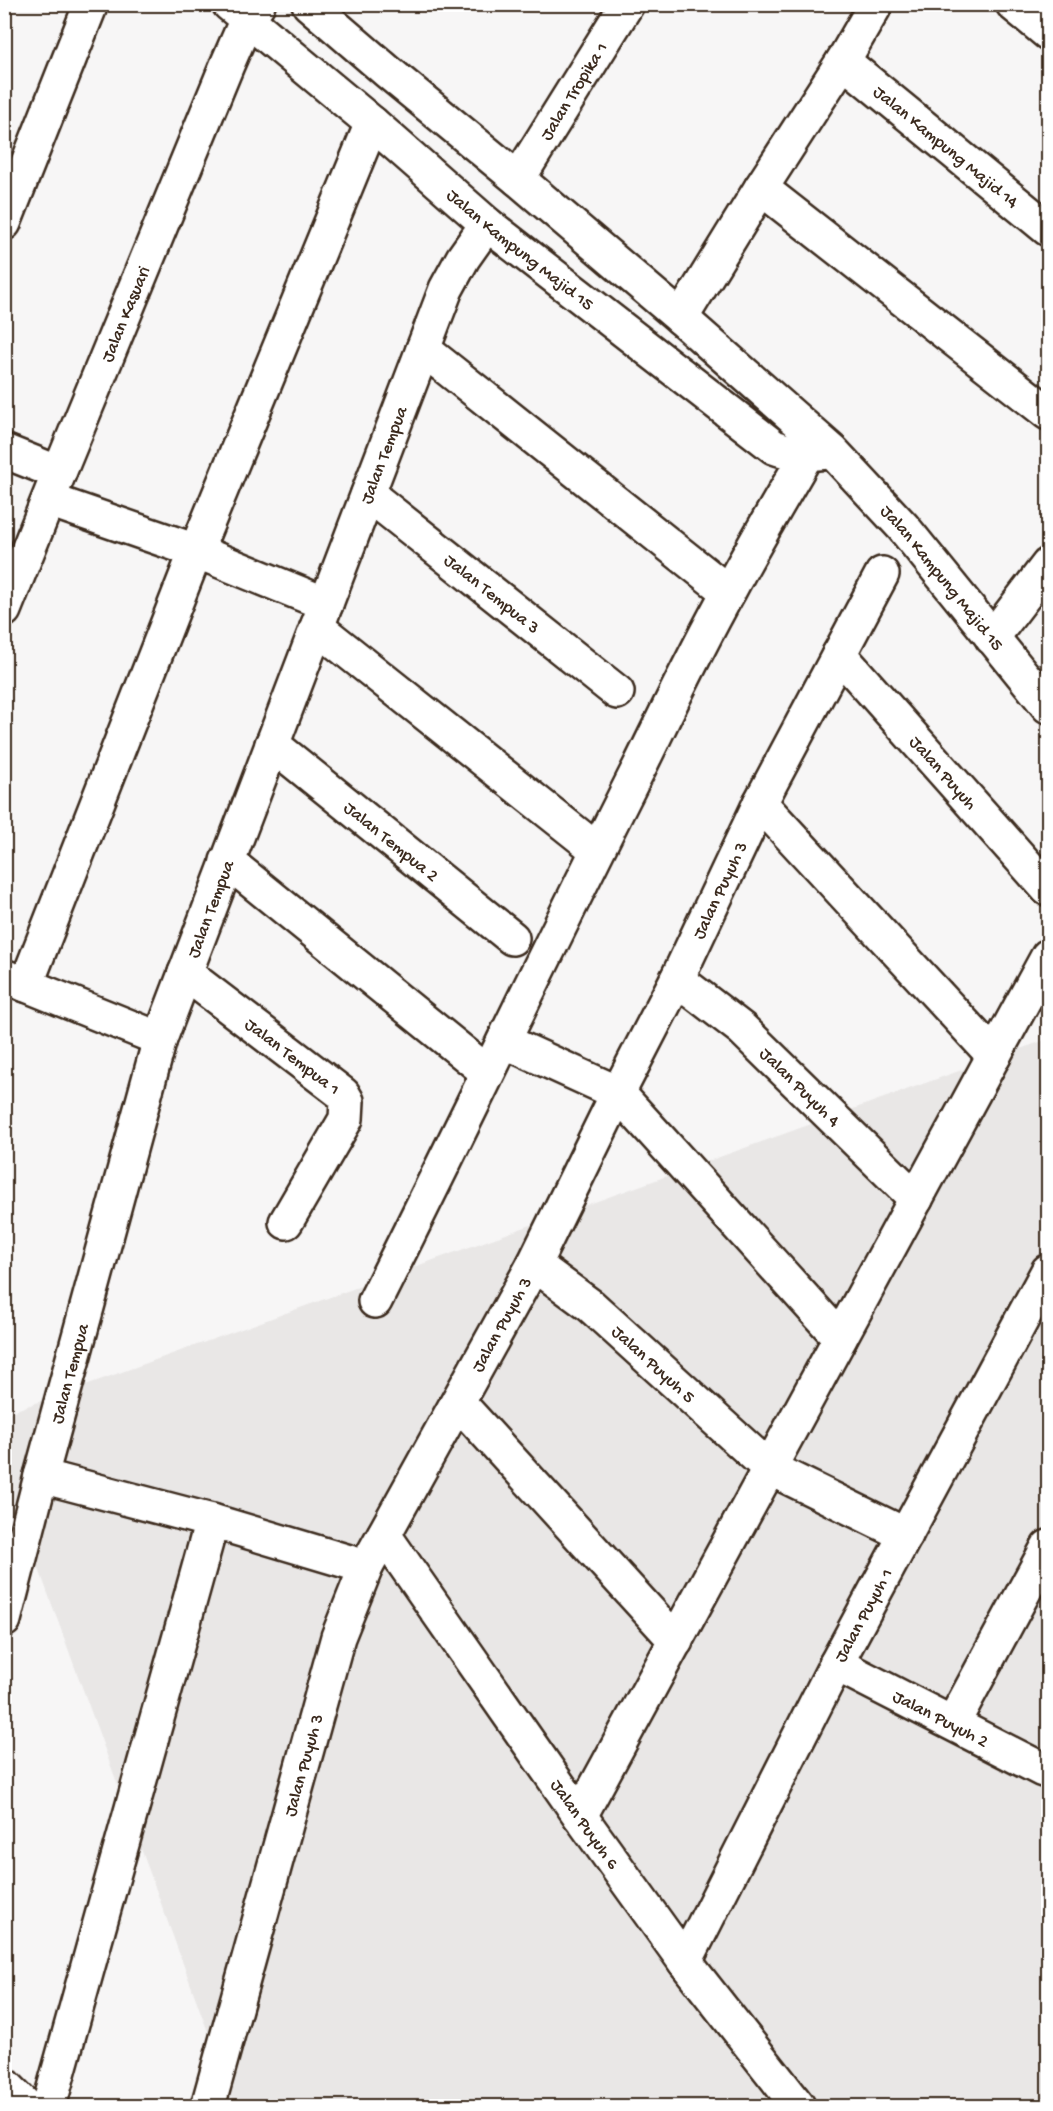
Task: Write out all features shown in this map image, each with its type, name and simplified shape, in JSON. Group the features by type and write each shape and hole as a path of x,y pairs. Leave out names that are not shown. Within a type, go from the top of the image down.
{"street":[{"path":"4,223 91,4"},
{"name":"Jalan Kampung Majid 15","path":"309,4 681,318 820,453 903,527 1048,706"},
{"name":"Jalan Tropika 1","path":"518,179 627,4"},
{"path":"681,318 843,61 876,4"},
{"path":"1012,4 1048,33"},
{"name":"Jalan Kampung Majid 15","path":"245,9 487,224 774,447 785,451 820,453"},
{"name":"Jalan Kasuari","path":"4,610 245,9"},
{"name":"Jalan Kampung Majid 14","path":"843,61 1048,229"},
{"path":"160,1039 15,980 196,551 372,123"},
{"path":"761,188 1048,413"},
{"name":"Jalan Tempua","path":"4,1620 10,1572 41,1476 160,1039 446,289 487,224"},
{"path":"423,350 728,592"},
{"path":"4,451 54,486 196,551 321,615 597,850"},
{"path":"375,1301 597,850 728,592 820,453"},
{"name":"Jalan Tempua 3","path":"368,494 617,692"},
{"path":"992,638 1048,566"},
{"name":"Jalan Puyuh 3","path":"208,2106 338,1637 366,1567 534,1264 677,979 760,803 882,574"},
{"name":"Jalan Puyuh","path":"839,654 1048,889"},
{"name":"Jalan Tempua 2","path":"272,744 512,938"},
{"path":"760,803 994,1056"},
{"path":"227,861 487,1072"},
{"path":"580,1816 1048,956"},
{"name":"Jalan Tempua 1","path":"185,973 343,1094 346,1101 346,1119 286,1222"},
{"name":"Jalan Puyuh 4","path":"677,979 742,1029 916,1199"},
{"path":"504,1041 618,1093 840,1338"},
{"name":"Jalan Puyuh 5","path":"534,1264 591,1306 770,1468 906,1535"},
{"name":"Jalan Puyuh 1","path":"685,1962 836,1664 1048,1270"},
{"path":"458,1402 676,1641"},
{"path":"41,1476 212,1521 366,1567"},
{"path":"49,2106 212,1521"},
{"name":"Jalan Puyuh 6","path":"384,1535 685,1962 798,2106"},
{"path":"953,1723 1048,1547"},
{"name":"Jalan Puyuh 2","path":"836,1664 1043,1770 1048,1769"},
{"path":"4,2084 26,2106"}],"shaded area":[{"path":"1048,1039 1048,2106 235,2106 5,1476 5,1414"}]}
